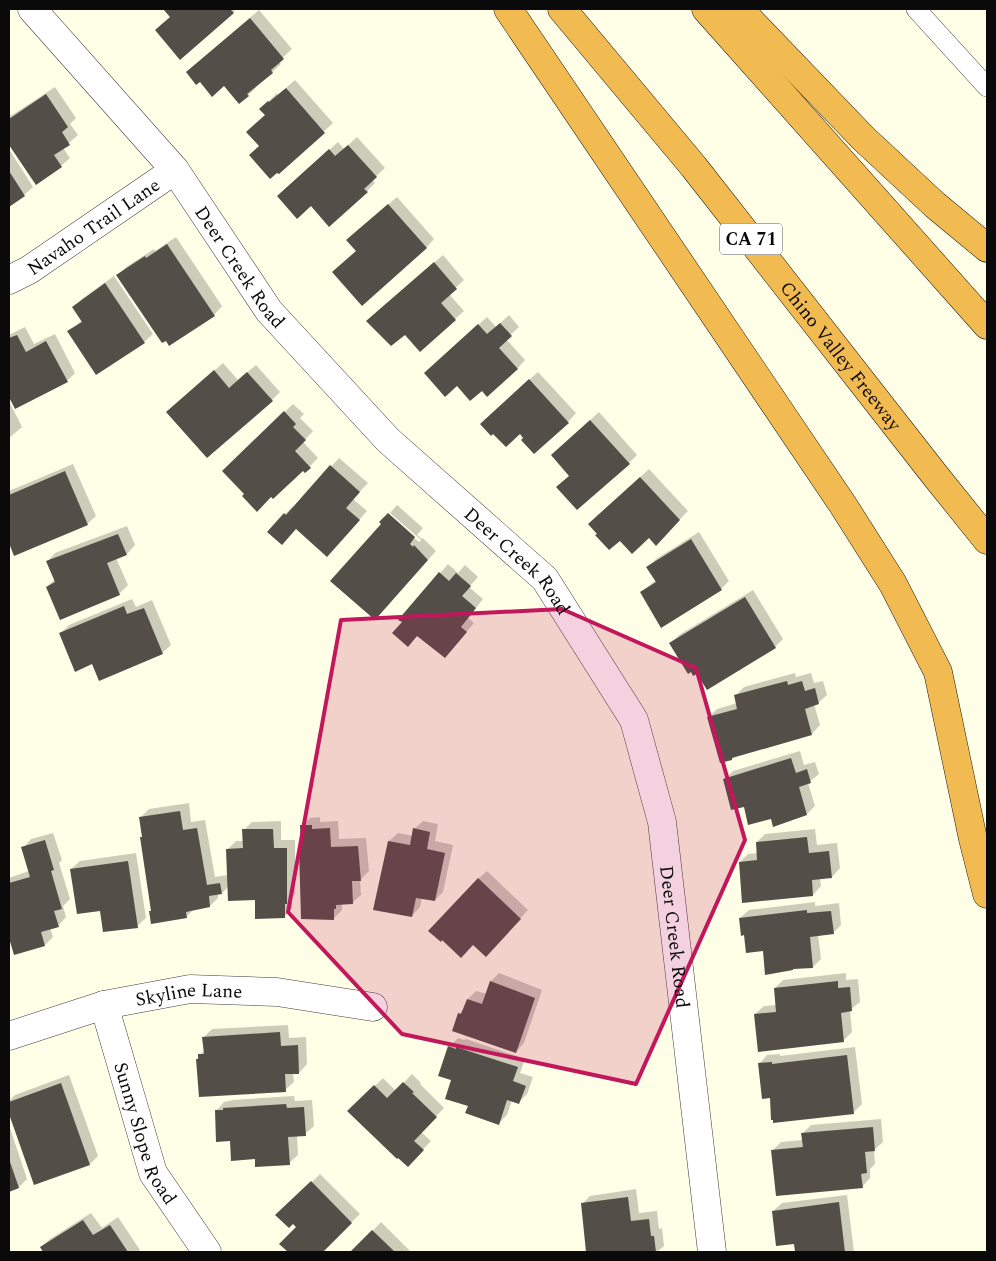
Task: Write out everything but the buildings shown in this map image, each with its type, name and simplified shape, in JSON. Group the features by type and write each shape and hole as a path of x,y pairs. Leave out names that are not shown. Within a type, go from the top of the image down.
{"highway":[{"path":"508,9 843,505 892,584 938,672 987,894"},
{"name":"Chino Valley Freeway","path":"562,9 694,167 987,540"},
{"path":"706,9 987,325"},
{"path":"738,9 863,138 935,206 987,248"}],"street":[{"name":"Deer Creek Road","path":"32,9 175,170 269,311 388,440 545,580 634,720 662,822 712,1252"},
{"name":"Navaho Trail Lane","path":"9,280 29,270 175,170"},
{"name":"Skyline Lane","path":"9,1036 104,1005 190,989 277,992 373,1007"},
{"name":"Sunny Slope Road","path":"104,1005 153,1173 206,1252"}],"lane":[{"path":"916,9 987,87"}],"highlighted area":[{"path":"562,609 696,668 745,840 636,1084 402,1034 288,912 341,620"}]}
